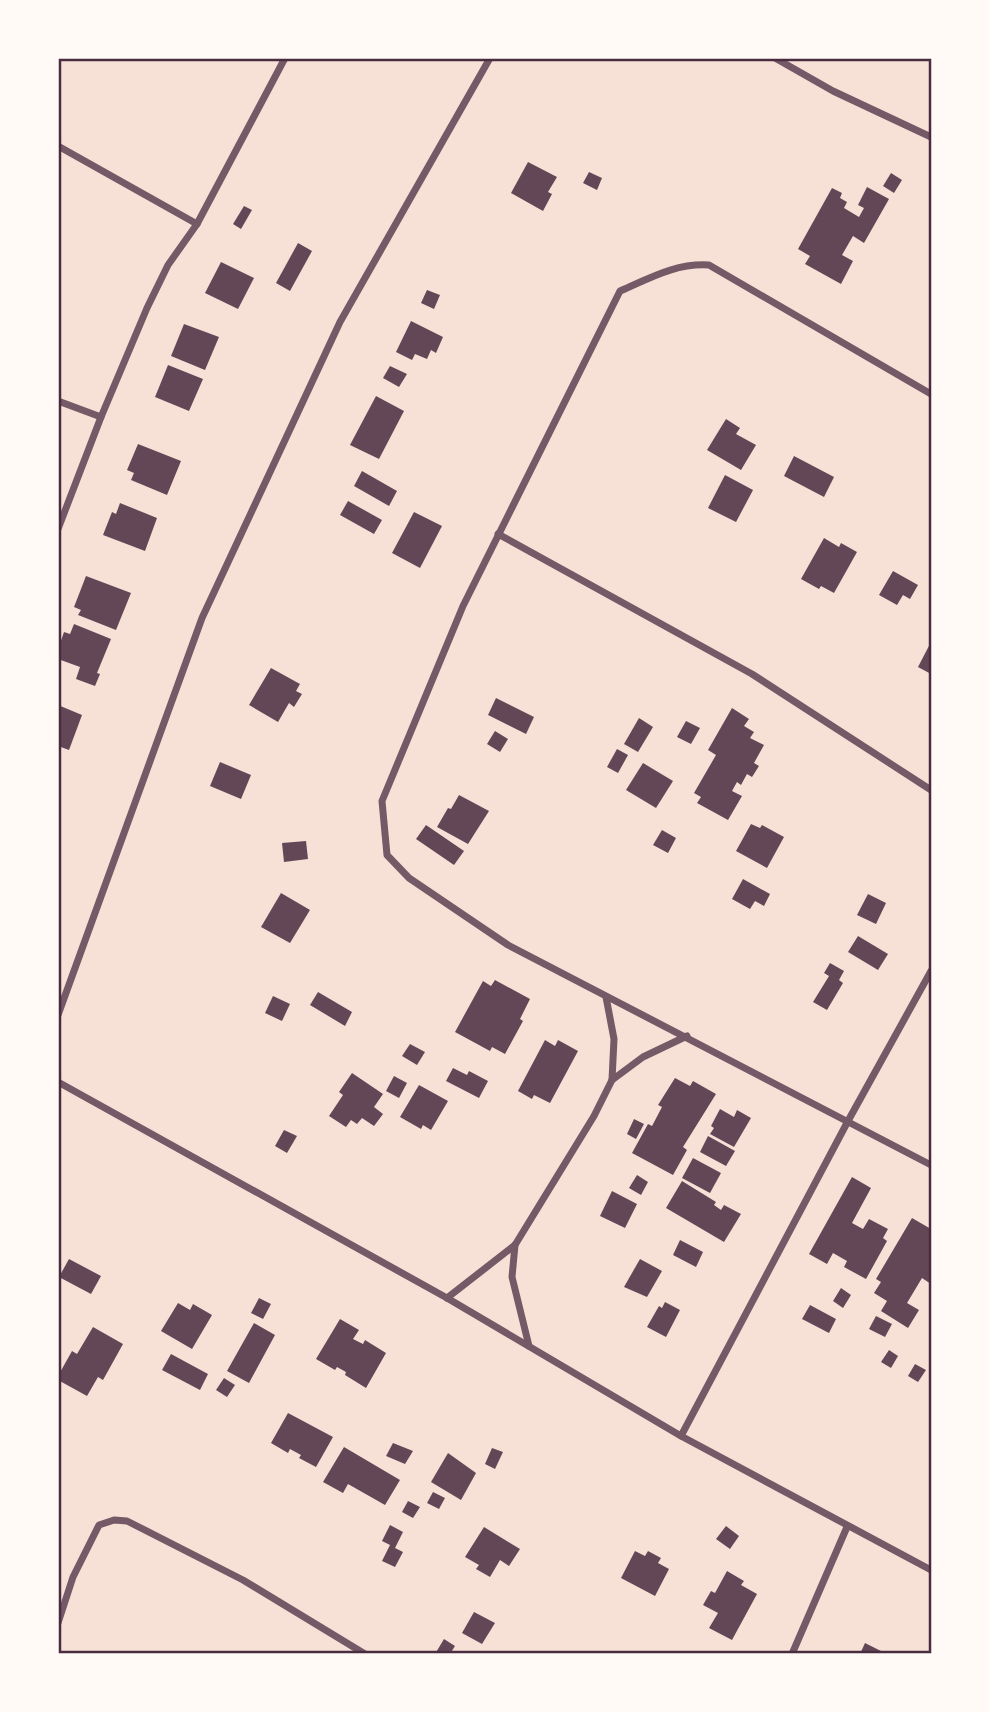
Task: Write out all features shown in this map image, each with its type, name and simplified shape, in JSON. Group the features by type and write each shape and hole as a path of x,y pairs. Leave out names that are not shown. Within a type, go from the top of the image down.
{"street":[{"path":"58,529 101,417 158,286 197,224 285,58"},
{"path":"58,1015 202,618 340,322 489,58"},
{"path":"775,58 833,92 931,137"},
{"path":"58,146 197,224"},
{"path":"931,394 709,265 683,265 620,291 463,606 382,801 387,855 409,878 508,945 931,1164"},
{"path":"58,401 101,417"},
{"path":"498,534 752,674 931,790"},
{"path":"681,1436 931,971"},
{"path":"606,997 614,1039 612,1080"},
{"path":"447,1298 515,1245 569,1160 612,1080 643,1057 687,1036"},
{"path":"58,1082 447,1298 681,1436 931,1570"},
{"path":"515,1245 512,1277 529,1346"},
{"path":"58,1623 74,1577 99,1525 114,1520 127,1521 243,1580 365,1654"},
{"path":"792,1654 847,1527"}],"building":[{"path":"528,162 557,177 548,192 552,194 543,211 511,193"},
{"path":"589,172 602,178 597,190 583,183"},
{"path":"891,173 902,180 894,193 883,186"},
{"path":"867,187 889,199 864,243 853,236 842,255 853,261 841,284 805,264 810,256 798,249 832,188 842,193 840,198 847,202 844,208 859,217 864,208 858,205"},
{"path":"244,206 252,210 241,229 233,224"},
{"path":"298,243 312,251 290,291 276,283"},
{"path":"221,262 254,278 238,309 205,293"},
{"path":"427,290 440,295 434,309 421,303"},
{"path":"411,321 443,337 436,353 431,350 427,359 415,354 412,360 396,352"},
{"path":"184,324 219,337 205,370 171,356"},
{"path":"168,365 203,379 189,411 155,397"},
{"path":"390,366 407,374 399,387 383,378"},
{"path":"376,396 404,411 379,459 350,445"},
{"path":"726,419 740,428 736,434 756,445 741,470 707,450"},
{"path":"138,444 181,461 167,495 131,480 134,473 127,470"},
{"path":"794,456 834,477 824,497 784,476"},
{"path":"362,471 397,491 389,506 354,486"},
{"path":"725,475 753,490 736,522 708,508"},
{"path":"348,501 382,520 374,534 340,515"},
{"path":"120,503 157,518 145,551 103,535 112,512 116,514"},
{"path":"414,512 442,526 420,568 392,553"},
{"path":"824,538 839,547 841,543 857,552 834,593 821,586 819,589 801,579"},
{"path":"893,571 918,585 910,599 903,595 897,605 879,595"},
{"path":"86,576 131,593 116,630 78,615 81,610 74,607"},
{"path":"74,624 111,639 97,673 100,674 95,686 76,679 80,667 58,659 58,649 64,632 70,634"},
{"path":"931,642 931,674 918,667"},
{"path":"271,668 300,684 296,691 302,694 294,707 289,703 278,722 249,705"},
{"path":"496,698 534,717 526,734 488,715"},
{"path":"58,705 82,715 69,750 58,746"},
{"path":"732,708 749,719 744,726 754,732 750,738 764,745 754,763 759,766 752,777 747,774 741,785 737,782 732,791 742,796 728,820 697,803 701,797 694,793 716,755 708,750"},
{"path":"639,718 653,727 638,752 624,744"},
{"path":"686,721 700,728 691,744 677,737"},
{"path":"495,731 508,739 500,752 487,744"},
{"path":"617,749 628,755 618,773 607,767"},
{"path":"220,762 251,775 241,799 210,786"},
{"path":"643,763 673,781 656,808 626,790"},
{"path":"459,795 489,811 468,844 437,827"},
{"path":"751,824 760,828 762,825 784,837 767,868 736,851"},
{"path":"426,825 464,851 454,865 416,839"},
{"path":"662,830 676,838 668,853 653,845"},
{"path":"306,841 308,859 284,862 282,843"},
{"path":"743,879 770,894 764,906 755,901 750,909 732,899"},
{"path":"281,893 310,910 290,943 261,927"},
{"path":"868,894 886,903 876,924 857,915"},
{"path":"858,936 888,954 878,970 848,952"},
{"path":"830,963 844,971 839,980 843,983 827,1010 813,1002 829,976 824,973"},
{"path":"495,980 530,999 520,1019 523,1021 505,1054 492,1047 490,1051 455,1032 483,981 491,986"},
{"path":"318,992 352,1012 345,1026 310,1005"},
{"path":"273,996 290,1004 282,1021 265,1013"},
{"path":"545,1040 555,1046 558,1040 578,1051 550,1103 534,1095 532,1099 518,1091"},
{"path":"410,1044 425,1052 417,1065 402,1056"},
{"path":"453,1068 467,1075 469,1071 488,1081 479,1098 446,1081"},
{"path":"352,1073 383,1094 374,1107 383,1114 374,1126 362,1118 357,1124 351,1120 346,1127 329,1116 343,1095 339,1092"},
{"path":"394,1076 407,1083 399,1098 386,1091"},
{"path":"675,1078 690,1086 693,1081 716,1094 683,1147 687,1150 673,1175 632,1153 648,1124 652,1126 662,1107 658,1105"},
{"path":"419,1085 448,1101 431,1130 423,1125 421,1129 400,1117"},
{"path":"720,1109 734,1117 737,1110 751,1118 734,1147 710,1134"},
{"path":"634,1119 644,1124 636,1139 627,1134"},
{"path":"284,1130 297,1136 287,1153 275,1146"},
{"path":"708,1136 735,1151 726,1166 700,1152"},
{"path":"693,1158 721,1173 710,1193 682,1178"},
{"path":"637,1175 648,1182 641,1195 629,1188"},
{"path":"852,1177 871,1188 852,1223 863,1229 869,1219 888,1229 883,1238 887,1241 866,1279 844,1267 847,1261 833,1253 827,1264 809,1254"},
{"path":"682,1181 716,1202 714,1205 721,1210 724,1205 741,1214 724,1242 666,1208"},
{"path":"612,1191 637,1204 625,1228 600,1216"},
{"path":"912,1218 931,1229 931,1284 922,1278 907,1303 919,1310 908,1328 881,1311 887,1301 874,1293 881,1282 876,1279"},
{"path":"680,1240 703,1252 696,1267 673,1255"},
{"path":"69,1259 101,1276 91,1294 59,1277"},
{"path":"640,1259 662,1271 647,1297 624,1287"},
{"path":"841,1288 851,1295 843,1308 833,1301"},
{"path":"259,1298 271,1304 263,1319 251,1313"},
{"path":"665,1302 680,1310 666,1337 647,1327 659,1306 662,1308"},
{"path":"178,1303 190,1310 193,1304 212,1315 192,1349 161,1331"},
{"path":"810,1305 836,1319 829,1333 802,1319"},
{"path":"876,1316 892,1324 885,1337 869,1329"},
{"path":"340,1319 359,1330 353,1339 363,1344 365,1340 386,1353 366,1388 345,1375 346,1372 337,1367 335,1370 316,1359"},
{"path":"254,1323 275,1335 249,1383 227,1371"},
{"path":"93,1327 123,1344 103,1380 98,1377 87,1396 58,1380 58,1376 72,1351 77,1354"},
{"path":"889,1350 898,1356 891,1368 881,1362"},
{"path":"171,1354 208,1374 200,1390 162,1370"},
{"path":"915,1364 926,1370 918,1382 908,1376"},
{"path":"224,1378 235,1385 227,1397 216,1390"},
{"path":"288,1413 333,1437 316,1467 299,1458 301,1455 290,1449 288,1453 271,1443"},
{"path":"393,1443 413,1451 405,1464 386,1456"},
{"path":"344,1447 400,1480 385,1505 348,1484 343,1493 323,1482"},
{"path":"492,1448 503,1452 495,1469 485,1464"},
{"path":"448,1453 476,1473 461,1500 431,1482"},
{"path":"433,1492 445,1498 439,1509 427,1503"},
{"path":"408,1501 420,1507 413,1518 402,1512"},
{"path":"390,1525 403,1532 395,1548 403,1552 395,1567 382,1561 390,1545 382,1541"},
{"path":"726,1526 739,1536 730,1549 716,1539"},
{"path":"484,1527 520,1549 509,1566 500,1560 490,1577 476,1569 479,1565 465,1557"},
{"path":"635,1551 645,1556 648,1551 661,1558 658,1563 669,1569 655,1596 621,1578"},
{"path":"727,1571 744,1581 741,1585 757,1594 732,1640 709,1628 718,1613 703,1605 711,1591 715,1593"},
{"path":"474,1612 495,1623 482,1644 462,1633"},
{"path":"444,1639 455,1646 450,1654 435,1654"},
{"path":"865,1643 883,1652 882,1654 860,1654"}]}
